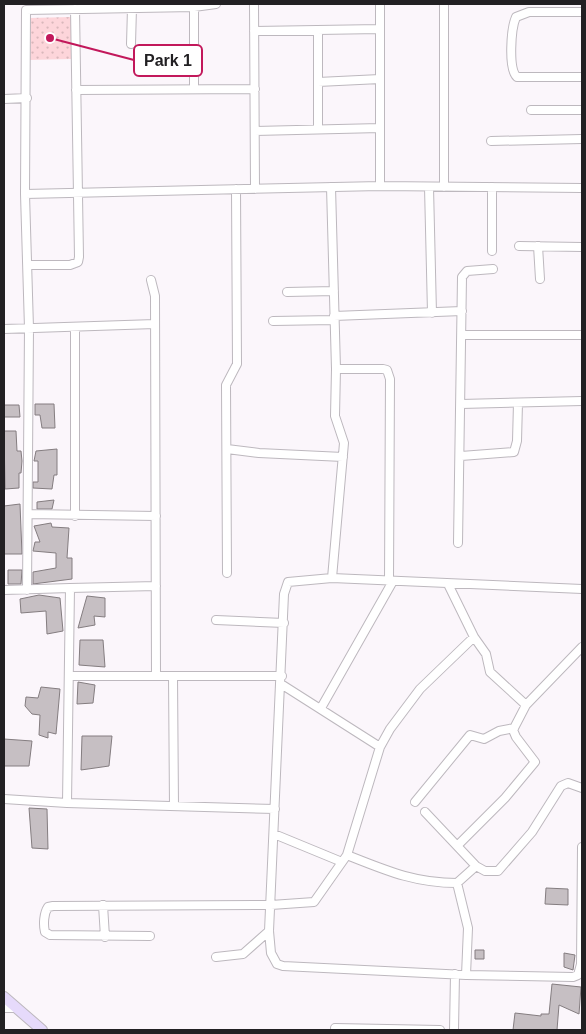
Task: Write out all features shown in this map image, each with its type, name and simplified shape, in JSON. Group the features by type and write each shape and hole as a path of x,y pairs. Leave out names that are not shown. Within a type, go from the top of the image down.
{"street":[{"path":"28,590 29,328 25,194 26,7 75,9 194,7 216,4"},
{"path":"254,4 255,189"},
{"path":"380,4 380,186"},
{"path":"444,4 444,187"},
{"path":"194,7 194,89"},
{"path":"131,44 132,8"},
{"path":"28,265 70,265 78,262 75,9"},
{"path":"582,12 528,12 516,17 513,26 512,68 517,77 582,77"},
{"path":"254,31 380,29"},
{"path":"318,30 318,129"},
{"path":"318,82 380,79"},
{"path":"76,90 255,89"},
{"path":"4,99 27,98"},
{"path":"531,110 582,110"},
{"path":"255,131 380,128"},
{"path":"491,141 582,139"},
{"path":"25,194 380,186 582,188"},
{"path":"331,187 336,370 335,416 344,440 332,578"},
{"path":"429,187 432,313"},
{"path":"492,187 492,251"},
{"path":"227,573 226,385 238,364 236,189"},
{"path":"519,246 582,247"},
{"path":"538,246 540,279"},
{"path":"458,543 461,456 462,277 464,274 474,270 493,269"},
{"path":"151,280 155,296 156,676"},
{"path":"287,292 334,291"},
{"path":"273,320 462,311"},
{"path":"4,329 155,324"},
{"path":"75,328 75,516"},
{"path":"462,335 582,334"},
{"path":"321,708 391,581 391,389 389,374 383,369 336,370"},
{"path":"461,404 582,401"},
{"path":"461,456 514,452 518,442 518,403"},
{"path":"227,449 260,453 343,457"},
{"path":"28,514 156,516"},
{"path":"582,589 332,578 288,582 284,594 282,680 269,931 271,953 279,965 466,975 566,978 578,975 581,964 582,848"},
{"path":"448,584 474,637 486,654 491,674 526,705"},
{"path":"4,590 156,586"},
{"path":"66,803 70,588"},
{"path":"216,620 284,623"},
{"path":"150,936 50,935 45,932 44,928 48,907 271,905 314,902 344,859 380,747 390,729 420,689 474,637"},
{"path":"458,845 535,764 535,760 516,737 514,728 526,705 582,647"},
{"path":"68,676 173,676 282,680 380,747"},
{"path":"173,676 174,806"},
{"path":"415,802 470,735 484,739 499,731 514,728"},
{"path":"425,812 476,866 485,871 498,871 532,832 561,786 568,783 582,788"},
{"path":"4,799 66,803 275,809"},
{"path":"274,834 344,859 411,879 456,883 476,866"},
{"path":"456,883 468,928 466,975"},
{"path":"103,906 104,937"},
{"path":"216,957 243,954 269,931"},
{"path":"454,1030 455,974"},
{"path":"4,997 40,1030"},
{"path":"4,1008 15,1008"},
{"path":"335,1028 440,1030"}],"shaded area":[{"path":"71,17 71,59 29,60 29,18"}],"building":[{"path":"35,404 54,404 55,428 42,428 40,415 35,415"},
{"path":"4,405 19,405 20,417 4,417"},
{"path":"4,431 16,431 17,451 21,451 22,461 21,473 19,473 19,488 5,489"},
{"path":"57,449 57,475 54,475 52,489 33,488 33,482 38,482 38,461 34,461 36,451"},
{"path":"54,500 52,509 37,509 37,502"},
{"path":"20,504 22,554 4,554 4,506"},
{"path":"51,523 52,527 69,528 67,558 72,558 72,579 33,584 33,572 56,568 56,553 33,551 35,542 40,542 34,526"},
{"path":"8,570 22,570 21,584 8,584"},
{"path":"39,595 60,598 63,631 47,634 46,611 21,613 20,599"},
{"path":"87,596 105,598 105,617 94,616 95,625 78,628"},
{"path":"80,640 103,640 105,667 79,665"},
{"path":"78,682 95,685 93,703 77,704"},
{"path":"41,687 60,689 56,734 48,732 48,738 39,735 40,715 32,714 25,706 26,697 38,698"},
{"path":"82,736 112,736 109,766 81,770"},
{"path":"4,739 32,741 29,766 4,766"},
{"path":"29,808 47,809 48,849 32,848"},
{"path":"546,888 568,889 568,905 545,904"},
{"path":"475,950 484,950 484,959 475,959"},
{"path":"564,953 575,955 573,970 564,967"},
{"path":"552,984 581,987 579,1014 559,1005 557,1030 513,1030 515,1013 541,1016 541,1014 549,1014"}],"place":[{"name":"Park 1","path":"50,38"}]}
